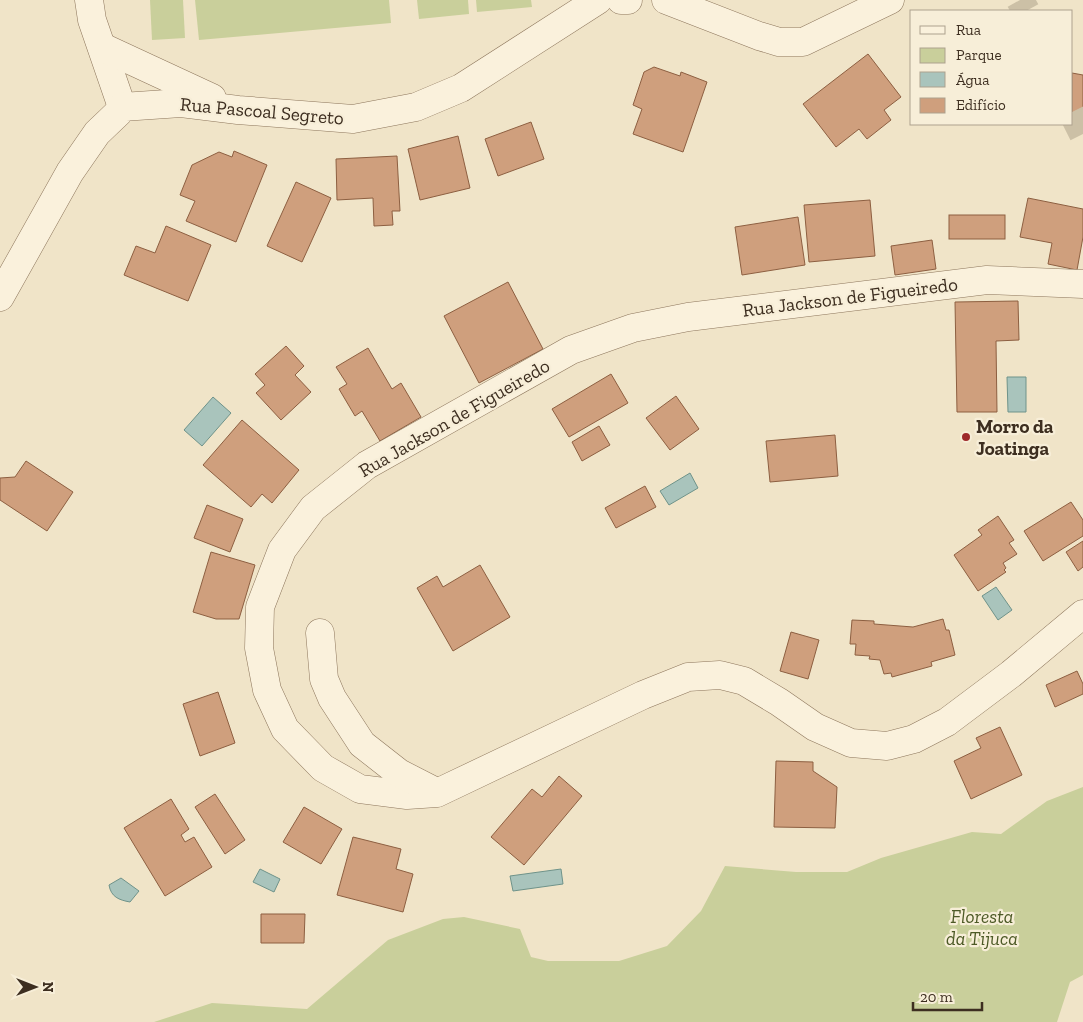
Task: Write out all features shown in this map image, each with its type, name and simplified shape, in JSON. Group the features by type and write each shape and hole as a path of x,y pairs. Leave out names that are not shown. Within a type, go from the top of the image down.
{"street":[{"name":"Rua Pascoal Segreto","path":"122,107 181,103 238,110 353,119 416,107 461,88 598,0"},
{"path":"621,0 628,0"},
{"path":"666,0 759,36 779,42 803,42 890,0"},
{"path":"0,297 70,172 97,133 122,107 102,47 94,7"},
{"path":"102,47 238,110"},
{"name":"Rua Jackson de Figueiredo","path":"1083,284 987,280 688,317 633,328 571,350 360,471 314,508 282,550 260,607 259,648 267,690 285,729 323,768 360,789 406,795 437,793 643,695 688,676 720,675 744,682 779,702 815,727 851,743 887,746 914,739 947,722 1011,674 1083,614"},
{"path":"320,633 324,679 332,698 362,744 399,773 437,793"}],"green space":[{"path":"150,0 183,0 185,38 152,40"},
{"path":"195,0 389,0 391,23 199,40"},
{"path":"417,0 468,0 469,14 419,19"},
{"path":"476,0 531,0 532,7 477,12"},
{"name":"Floresta da Tijuca","path":"1083,787 1083,975 1070,982 1057,1022 154,1022 212,1003 307,1009 388,940 443,919 464,917 520,929 531,957 548,961 619,961 667,946 701,911 725,866 796,872 847,872 881,858 972,832 1001,834 1047,801"}],"water":[{"path":"1007,377 1026,377 1026,412 1008,412"},
{"path":"213,397 231,413 202,446 184,430"},
{"path":"690,473 698,488 669,505 660,491"},
{"path":"996,587 1012,610 998,620 982,596"},
{"path":"260,869 280,879 274,892 253,882"},
{"path":"561,869 563,884 513,891 510,876"},
{"path":"121,878 139,891 130,902 116,897 110,889 109,885"}],"building":[{"path":"868,54 901,97 884,110 891,120 867,139 859,129 836,147 803,104"},
{"path":"654,67 680,76 681,72 707,82 683,152 633,134 642,109 633,105 644,72"},
{"path":"1073,73 1083,75 1083,127 1071,125 1073,125"},
{"path":"531,122 544,159 498,176 485,139"},
{"path":"458,136 470,188 420,200 408,149"},
{"path":"234,151 267,165 236,242 186,221 195,201 180,195 192,165 219,152 232,157"},
{"path":"397,156 400,211 392,211 393,225 374,226 373,198 337,200 336,159"},
{"path":"296,182 331,198 302,262 267,246"},
{"path":"1028,198 1083,209 1083,237 1077,270 1048,264 1052,243 1020,237"},
{"path":"870,200 875,256 809,262 804,205"},
{"path":"949,215 1005,215 1005,239 949,239"},
{"path":"798,217 805,265 742,275 735,227"},
{"path":"166,226 211,245 188,301 124,275 136,246 155,253"},
{"path":"932,240 936,269 895,275 891,246"},
{"path":"508,282 543,349 479,383 444,316"},
{"path":"1018,301 1019,340 996,341 997,412 957,412 955,302"},
{"path":"286,346 304,366 295,375 311,392 281,420 256,393 265,385 255,374"},
{"path":"368,348 392,389 401,383 421,417 380,441 362,411 355,416 339,389 347,384 336,367"},
{"path":"611,374 628,403 569,437 552,409"},
{"path":"676,396 699,429 670,450 646,418"},
{"path":"242,420 299,470 272,503 262,494 251,507 203,465"},
{"path":"599,426 610,445 582,461 572,442"},
{"path":"835,435 838,476 770,482 766,441"},
{"path":"26,461 73,492 47,531 0,500 0,478 15,477"},
{"path":"645,486 656,507 616,528 605,508"},
{"path":"1071,502 1083,520 1083,536 1043,561 1024,531"},
{"path":"207,505 243,519 230,552 194,538"},
{"path":"998,516 1014,540 1009,543 1017,554 1003,563 1006,572 978,591 954,555 982,535 978,530"},
{"path":"1083,541 1083,567 1078,571 1066,552"},
{"path":"211,552 255,565 239,619 216,619 193,612"},
{"path":"480,565 510,617 453,651 417,588 437,576 443,587"},
{"path":"943,619 946,630 949,630 955,655 931,662 932,666 892,677 891,673 884,674 880,660 869,659 870,656 855,655 856,644 850,644 852,620 874,621 874,624 913,627"},
{"path":"791,632 819,640 808,679 780,671"},
{"path":"1077,671 1083,684 1083,694 1055,707 1046,685"},
{"path":"218,692 235,743 200,756 183,704"},
{"path":"1000,727 1022,775 971,799 954,761 981,748 976,738"},
{"path":"776,761 813,762 813,771 837,787 835,828 774,827"},
{"path":"559,776 582,796 524,865 491,837 532,789 542,797"},
{"path":"215,794 245,840 225,854 195,807"},
{"path":"171,799 189,829 181,835 185,842 194,837 212,867 165,896 124,828"},
{"path":"304,807 342,829 321,864 283,842"},
{"path":"353,837 401,849 396,869 413,874 403,912 337,895"},
{"path":"261,914 305,914 304,943 261,943"}],"tunnel":[{"path":"1020,0 1025,10"},
{"path":"1073,114 1083,134"}],"place":[{"name":"Morro da Joatinga","path":"966,437"}]}
